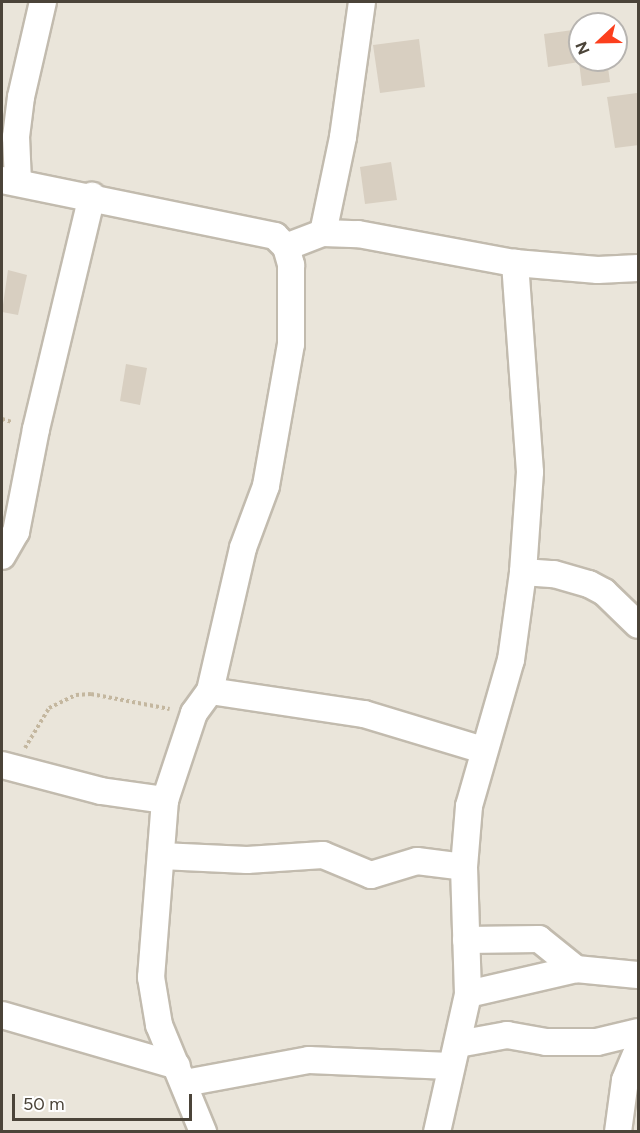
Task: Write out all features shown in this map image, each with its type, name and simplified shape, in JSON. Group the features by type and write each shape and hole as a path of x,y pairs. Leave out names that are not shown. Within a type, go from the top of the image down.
{"street":[{"path":"43,2 21,97 10,181 248,229 275,236 286,247 293,301 289,355 266,486 243,548 210,691 194,713 165,801 152,934 151,977 159,1025 203,1131"},
{"path":"323,233 343,138 362,2"},
{"path":"3,562 16,532 36,429 92,196"},
{"path":"286,247 323,233 358,234 514,262 598,270 639,268"},
{"path":"437,1131 468,994 464,867 469,806 483,750 511,660 523,572 530,472 514,262"},
{"path":"523,572 554,574 589,584 604,592 639,625"},
{"path":"210,691 364,714 483,750"},
{"path":"8,767 101,791 165,801"},
{"path":"161,856 247,860 323,855 371,875 417,861 464,867"},
{"path":"466,940 538,939 576,969"},
{"path":"468,994 576,969 639,975"},
{"path":"2,1015 181,1075 309,1060 454,1055 507,1035 546,1042 589,1043 639,1032"},
{"path":"618,1131 625,1080 639,1050"}],"path":[{"path":"8,767 49,708 76,695 91,694 194,713"}],"shaded area":[{"path":"2,2 638,2 638,1131 2,1131"}],"building":[{"path":"568,31 568,64 548,67 544,34"},
{"path":"419,39 425,87 380,93 373,45"},
{"path":"580,72 609,72 610,82 582,86"},
{"path":"637,93 639,145 615,148 607,97"},
{"path":"391,162 397,200 365,204 360,167"},
{"path":"8,270 27,275 18,315 2,312"},
{"path":"126,364 147,368 140,405 120,401"}]}
